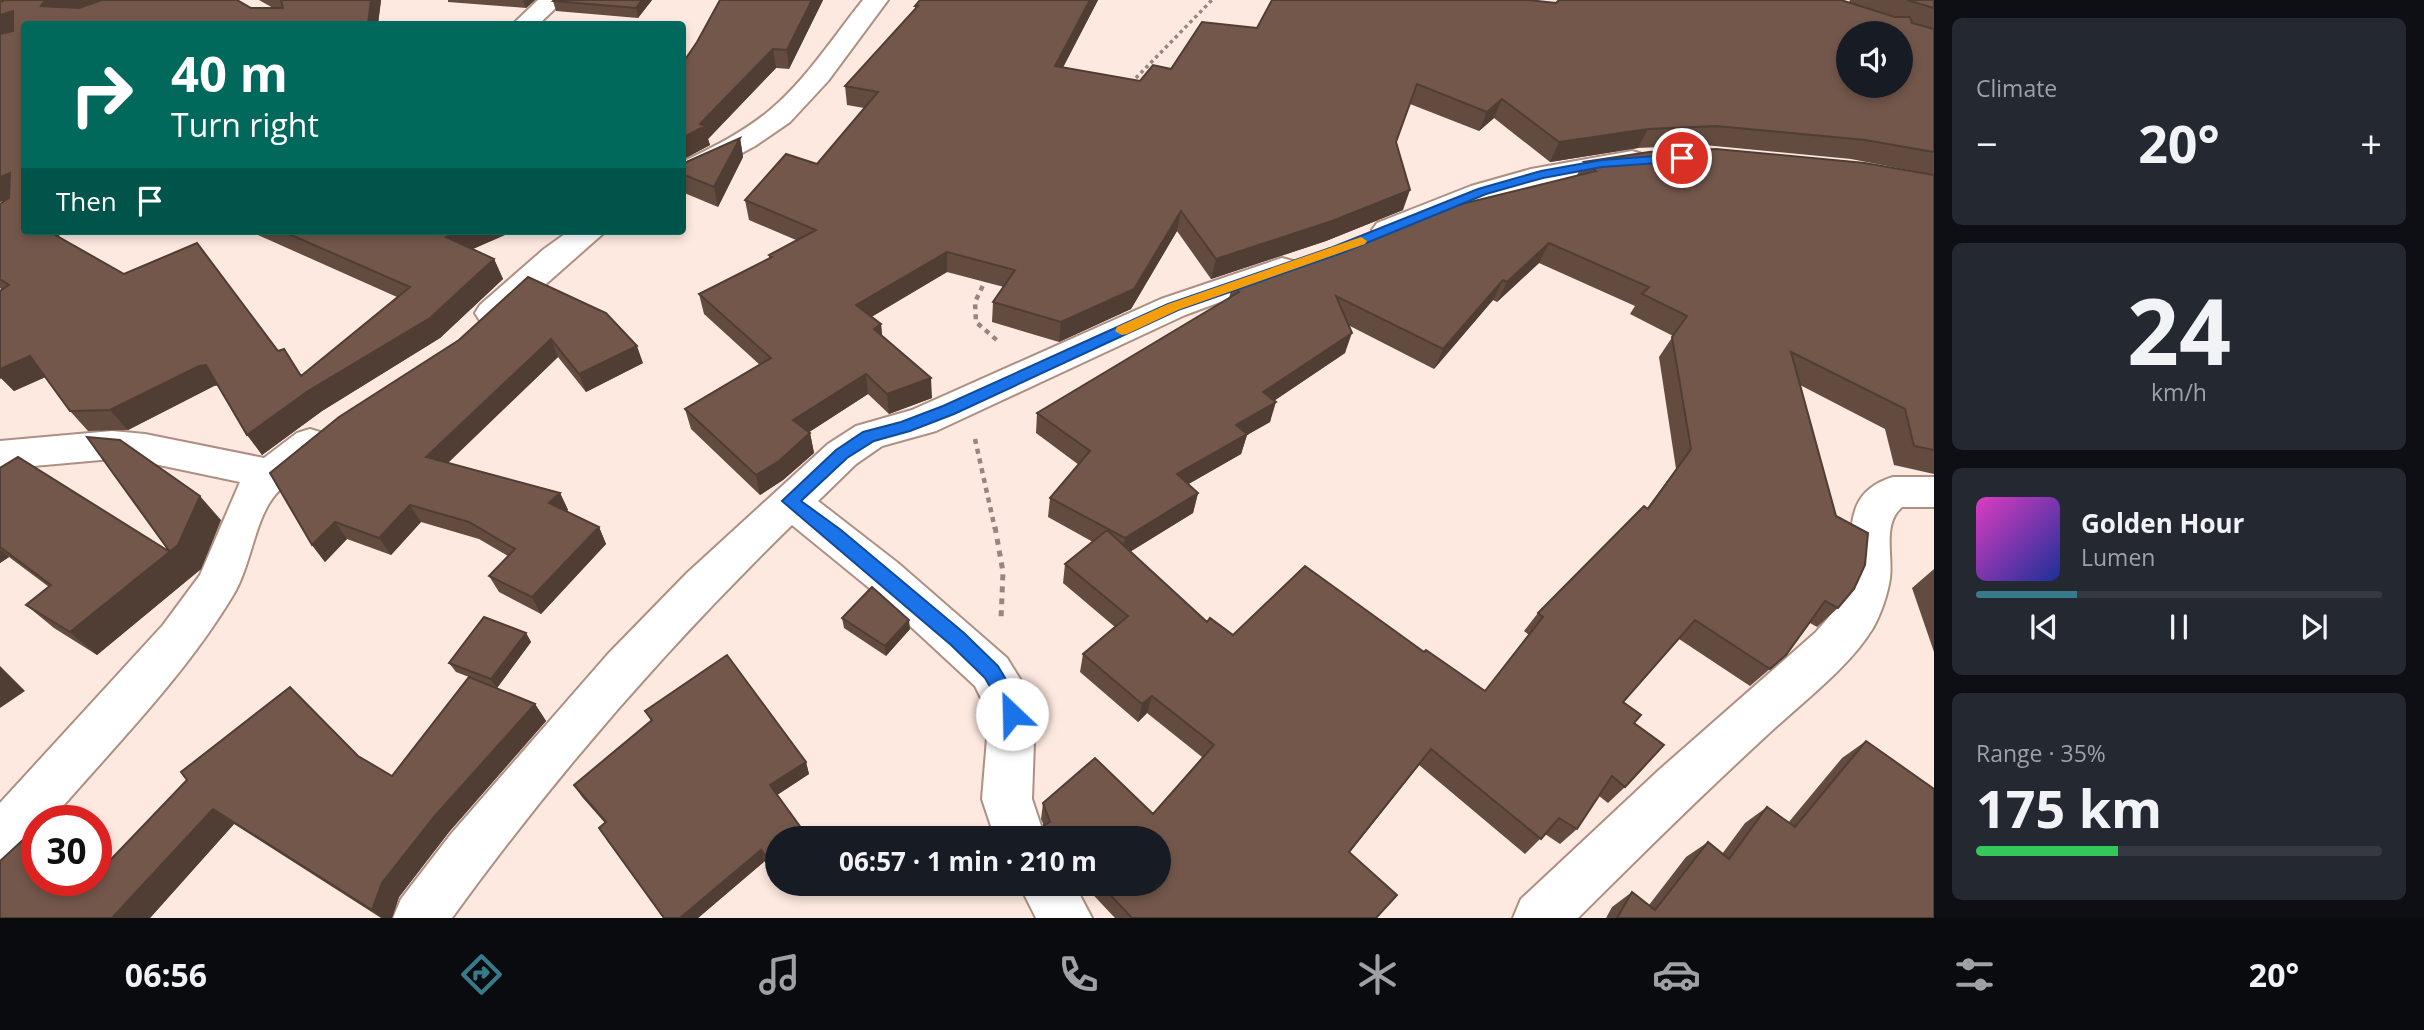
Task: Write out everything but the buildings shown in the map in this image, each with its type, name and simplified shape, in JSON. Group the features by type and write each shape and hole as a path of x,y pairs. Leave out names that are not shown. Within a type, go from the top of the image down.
{"street":[{"path":"528,21 552,0"},
{"path":"686,172 751,137 779,116 819,74 876,0"},
{"path":"1362,240 1482,192 1541,175 1602,164 1664,159"},
{"path":"466,338 527,280 585,235"},
{"path":"420,918 469,852 624,668 702,586 842,454 869,436 923,421 1173,307 1314,258"},
{"path":"0,840 179,639 218,584 253,494 270,474 340,423"},
{"path":"0,455 112,446 145,448 270,474"},
{"path":"1540,918 1676,787 1832,646 1857,615 1869,578 1870,530 1876,506 1893,492 1934,492"},
{"path":"790,501 883,575 991,672 1012,714 1007,799 1016,826"},
{"path":"1052,896 1065,918"}],"path":[{"path":"1124,91 1212,0"},
{"path":"992,268 975,302 976,322 1007,347 1048,363"},
{"path":"973,399 975,442 983,484 999,534 1004,599 991,672"}],"slow traffic":[{"path":"1122,331 1173,307 1361,241"}],"route":[{"path":"1012,714 991,672 957,639 835,535 790,501 842,454 869,436 923,421 1173,307 1338,250 1482,192 1541,175 1602,164 1682,158"}]}
